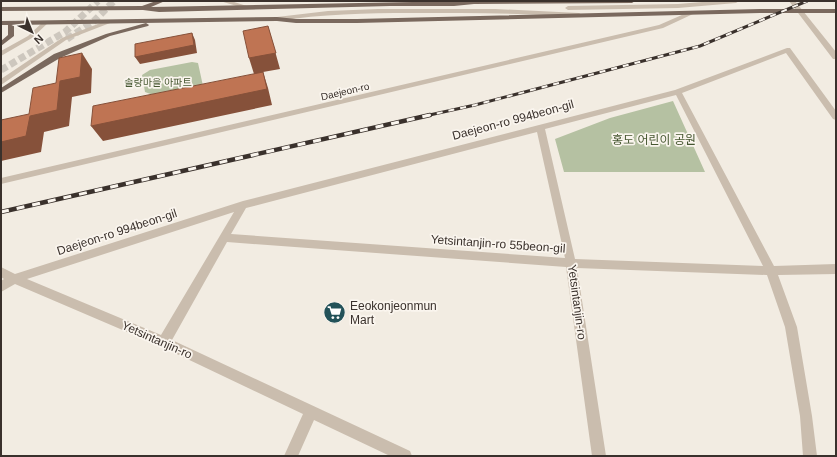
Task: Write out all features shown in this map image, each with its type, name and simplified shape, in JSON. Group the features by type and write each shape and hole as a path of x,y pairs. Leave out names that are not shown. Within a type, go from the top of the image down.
{"main road":[{"path":"46,22 67,1"},
{"path":"143,8 147,1"},
{"path":"108,22 162,1"},
{"path":"1,9 143,8 159,10 391,3 454,4 474,2 632,1"},
{"name":"Daejeon-ro","path":"1,23 157,22 277,18 296,20 357,21 579,14 642,15 836,11"},
{"path":"1,91 57,56 108,35 157,22"},
{"path":"1,44 11,36 11,23"}],"street":[{"path":"223,1 247,8"},
{"path":"454,4 469,7 550,8 678,6 736,1"},
{"path":"792,1 836,57"},
{"name":"Daejeon-ro","path":"1,181 661,27 691,13"},
{"path":"1,54 30,37 46,22"},
{"path":"1,83 64,40 87,29 108,22"},
{"name":"Daejeon-ro 994beon-gil","path":"1,287 14,279 243,205 540,126 678,92 787,50 836,117"},
{"path":"678,92 771,271 791,327 806,416 810,456"},
{"name":"Yetsintanjin-ro","path":"540,126 572,262 599,456"},
{"path":"164,342 243,205"},
{"name":"Yetsintanjin-ro 55beon-gil","path":"223,238 572,262 771,271 836,269"},
{"name":"Yetsintanjin-ro","path":"1,272 14,279 164,342 405,456"},
{"path":"291,456 311,411"}],"green space":[{"name":"솔랑마을 아파트","path":"192,62 198,63 203,86 156,96 145,92 142,75 150,70"},
{"name":"홍도 어린이 공원","path":"673,101 705,172 564,172 555,139 610,118"}],"building":[{"path":"268,26 276,53 249,58 243,31"},
{"path":"192,33 194,45 135,57 135,44"},
{"path":"82,53 80,77 60,81 57,110 30,116 26,136 1,142 1,120 29,114 33,88 56,83 59,58"},
{"path":"263,72 267,89 91,126 93,106"}],"tunnel":[{"path":"1,70 65,32 98,1"},
{"path":"67,39 94,21 114,1"}],"railway":[{"path":"425,116 475,105 700,46 807,1"},
{"path":"1,212 430,115"}],"place":[{"name":"Eeokonjeonmun Mart","path":"334,313"}]}
